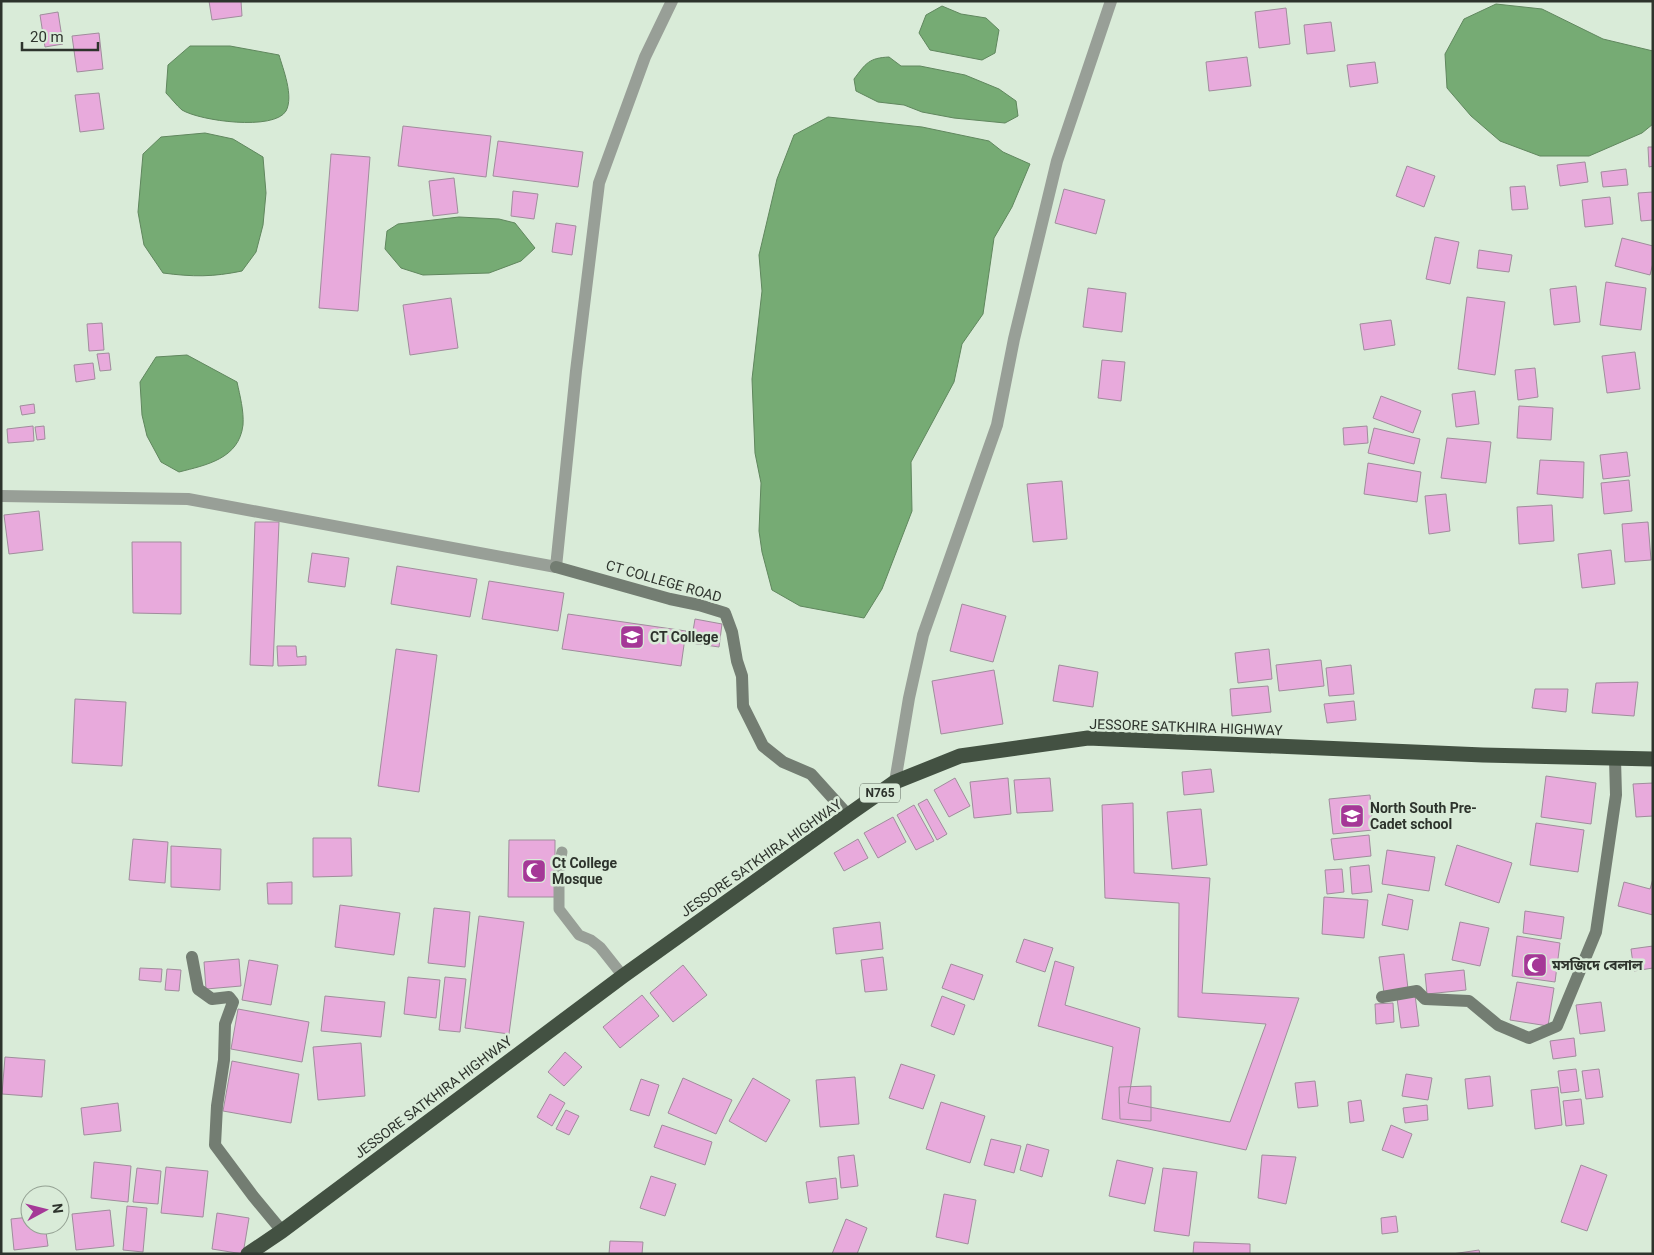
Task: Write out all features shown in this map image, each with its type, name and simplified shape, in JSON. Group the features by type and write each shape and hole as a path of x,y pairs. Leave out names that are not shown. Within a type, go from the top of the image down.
{"highway":[{"name":"JESSORE SATKHIRA HIGHWAY","path":"248,1254 623,976 895,782 960,756 1088,738 1653,759"}],"street":[{"path":"1,496 188,499 556,568 576,371 599,183 645,57 672,1"},
{"path":"895,782 909,698 923,635 997,424 1014,340 1057,161 1111,1"},
{"name":"CT COLLEGE ROAD","path":"556,568 725,613 732,632 737,662 742,676 743,706 763,746 783,762 811,774 848,815"},
{"path":"1382,997 1417,991 1426,999 1469,1001 1498,1025 1529,1038 1557,1026 1596,932 1616,795 1615,759"},
{"path":"192,957 198,988 212,999 228,997 234,1002 225,1024 224,1060 217,1106 215,1145 253,1196 282,1230"}],"lane":[{"path":"562,852 559,865 559,909 579,935 591,940 600,947 623,976"}],"shaded area":[{"path":"1496,4 1542,9 1603,39 1653,51 1653,124 1642,133 1589,156 1540,156 1500,141 1471,116 1447,88 1445,54 1464,19"},
{"path":"942,6 961,14 986,18 999,30 995,53 982,60 930,50 919,33 926,15"},
{"path":"190,46 230,46 279,55 289,98 286,111 279,117 267,121 236,122 204,118 182,110 166,93 168,65"},
{"path":"889,57 901,66 920,66 965,75 999,89 1016,101 1018,116 1005,123 954,118 922,112 904,105 878,102 856,91 854,79 865,65 872,60"},
{"path":"828,117 922,127 989,141 1003,152 1030,164 1012,207 994,238 983,314 962,344 954,382 911,462 912,511 882,589 864,618 800,606 772,590 762,552 759,531 761,483 755,453 752,379 762,291 759,255 777,179 794,135"},
{"path":"205,133 233,139 263,157 266,193 263,225 256,252 242,271 203,276 163,273 144,245 138,212 143,154 161,137"},
{"path":"459,217 499,219 515,223 535,248 521,261 489,273 423,275 401,268 385,249 387,231 398,224"},
{"path":"187,355 237,382 243,425 235,446 220,459 179,472 161,462 147,436 142,415 140,382 156,357"}],"building":[{"path":"209,1 241,1 242,16 212,20"},
{"path":"1286,8 1290,44 1259,48 1255,12"},
{"path":"58,12 63,44 45,47 40,15"},
{"path":"1331,22 1335,51 1307,54 1304,25"},
{"path":"99,33 103,69 77,72 72,36"},
{"path":"1247,57 1251,86 1209,91 1206,62"},
{"path":"1375,62 1378,83 1350,87 1347,65"},
{"path":"99,93 104,129 80,132 75,95"},
{"path":"403,126 491,136 486,177 398,166"},
{"path":"498,141 583,152 578,187 493,176"},
{"path":"1648,147 1653,147 1653,166 1649,167"},
{"path":"331,154 370,157 358,311 319,308"},
{"path":"1585,162 1588,182 1560,186 1557,165"},
{"path":"1407,166 1435,176 1424,207 1396,196"},
{"path":"1626,169 1628,185 1603,187 1601,172"},
{"path":"454,178 458,213 433,216 429,181"},
{"path":"1525,186 1528,209 1512,210 1510,187"},
{"path":"1064,189 1105,200 1096,234 1055,223"},
{"path":"513,191 538,194 534,219 511,216"},
{"path":"1653,192 1653,220 1641,221 1638,193"},
{"path":"1610,197 1613,224 1585,227 1582,200"},
{"path":"556,223 576,226 572,255 552,252"},
{"path":"1435,237 1459,242 1450,284 1426,279"},
{"path":"1622,238 1653,246 1653,263 1650,275 1615,266"},
{"path":"1479,250 1512,255 1509,272 1477,268"},
{"path":"1606,282 1646,288 1641,330 1600,325"},
{"path":"1576,286 1580,322 1554,325 1550,289"},
{"path":"1088,288 1126,293 1122,332 1083,327"},
{"path":"1467,297 1505,302 1495,375 1458,369"},
{"path":"451,298 458,348 410,355 403,305"},
{"path":"1391,320 1395,345 1364,350 1360,324"},
{"path":"102,323 104,350 89,351 87,324"},
{"path":"1635,352 1640,389 1607,393 1602,356"},
{"path":"109,353 111,370 100,371 97,354"},
{"path":"1102,360 1125,362 1121,401 1098,398"},
{"path":"93,363 95,379 76,382 74,365"},
{"path":"1535,368 1538,397 1518,400 1515,370"},
{"path":"1475,391 1479,424 1456,427 1452,394"},
{"path":"1381,396 1421,411 1413,433 1373,418"},
{"path":"34,404 35,413 22,415 20,406"},
{"path":"1519,406 1553,408 1551,440 1517,438"},
{"path":"33,426 34,441 8,443 7,429"},
{"path":"44,426 45,439 37,440 35,427"},
{"path":"1367,426 1368,443 1344,445 1343,428"},
{"path":"1374,428 1420,439 1414,464 1368,453"},
{"path":"1447,438 1491,442 1486,483 1441,478"},
{"path":"1627,452 1630,476 1603,479 1600,455"},
{"path":"1540,460 1584,462 1583,498 1537,494"},
{"path":"1368,463 1421,472 1417,502 1364,494"},
{"path":"1629,480 1632,511 1604,514 1601,483"},
{"path":"1062,481 1067,539 1033,542 1027,484"},
{"path":"1446,494 1450,531 1429,534 1425,496"},
{"path":"1552,505 1554,541 1519,544 1517,507"},
{"path":"39,511 43,550 9,554 4,515"},
{"path":"255,522 279,522 273,666 250,665"},
{"path":"1648,522 1651,560 1625,562 1622,524"},
{"path":"132,542 181,542 181,614 133,613"},
{"path":"1611,550 1615,584 1582,588 1578,554"},
{"path":"312,553 349,558 345,587 308,582"},
{"path":"397,566 477,579 470,617 391,604"},
{"path":"489,581 564,593 558,631 482,619"},
{"path":"962,604 1006,616 993,662 950,651"},
{"path":"568,614 686,631 681,666 562,649"},
{"path":"695,619 722,624 719,647 691,643"},
{"path":"277,646 296,646 297,657 306,656 306,665 278,666"},
{"path":"396,649 437,655 419,792 378,786"},
{"path":"1269,649 1272,679 1238,683 1235,653"},
{"path":"1321,660 1324,686 1279,691 1276,665"},
{"path":"1059,665 1098,672 1093,707 1053,701"},
{"path":"1351,665 1354,694 1329,696 1326,668"},
{"path":"994,670 1003,724 941,734 932,681"},
{"path":"1638,682 1634,716 1592,713 1596,683"},
{"path":"1268,686 1271,712 1232,716 1230,689"},
{"path":"1535,689 1568,689 1566,712 1532,708"},
{"path":"75,699 126,702 122,766 72,763"},
{"path":"1354,701 1356,720 1327,723 1324,704"},
{"path":"1211,769 1214,792 1184,795 1182,772"},
{"path":"1546,776 1596,783 1591,824 1541,817"},
{"path":"955,778 970,806 949,817 934,790"},
{"path":"1008,778 1011,814 974,818 970,782"},
{"path":"1050,778 1053,811 1017,813 1014,780"},
{"path":"1653,783 1653,816 1636,817 1633,784"},
{"path":"1370,795 1373,830 1333,834 1329,799"},
{"path":"927,799 947,834 937,840 918,804"},
{"path":"1133,803 1134,873 1210,878 1202,993 1299,998 1246,1150 1102,1119 1113,1047 1038,1026 1055,961 1074,967 1065,1005 1140,1028 1128,1103 1230,1122 1266,1024 1178,1017 1179,903 1105,898 1102,805"},
{"path":"914,805 934,841 916,850 897,815"},
{"path":"1201,809 1207,865 1172,869 1167,812"},
{"path":"893,817 906,842 878,858 864,833"},
{"path":"1536,823 1584,830 1578,872 1530,865"},
{"path":"1369,835 1371,856 1334,860 1331,839"},
{"path":"313,838 351,838 352,876 313,877"},
{"path":"133,839 168,842 165,883 129,880"},
{"path":"858,839 868,858 844,871 834,853"},
{"path":"509,840 555,840 555,897 508,897"},
{"path":"1457,845 1512,863 1499,903 1445,885"},
{"path":"171,846 221,849 220,890 171,887"},
{"path":"1387,850 1435,857 1429,891 1382,884"},
{"path":"1369,865 1372,892 1352,894 1350,867"},
{"path":"1342,869 1344,892 1327,894 1325,870"},
{"path":"1653,879 1653,915 1618,906 1624,882 1650,889"},
{"path":"292,882 292,904 268,904 267,883"},
{"path":"1388,894 1413,900 1408,930 1382,925"},
{"path":"1324,897 1368,900 1364,938 1322,934"},
{"path":"340,905 400,913 394,955 335,947"},
{"path":"434,908 470,912 465,967 428,963"},
{"path":"1525,911 1564,917 1561,939 1523,933"},
{"path":"479,916 524,922 509,1034 465,1028"},
{"path":"880,922 883,949 836,954 833,928"},
{"path":"1460,922 1489,928 1480,966 1452,960"},
{"path":"1517,936 1560,943 1555,982 1512,976"},
{"path":"1024,939 1053,948 1045,972 1016,962"},
{"path":"1653,946 1653,968 1634,971 1631,949"},
{"path":"1404,954 1408,989 1384,993 1379,957"},
{"path":"883,957 887,990 865,992 861,960"},
{"path":"239,959 241,986 206,989 204,962"},
{"path":"249,960 278,965 271,1005 242,1000"},
{"path":"951,964 983,975 974,1000 942,988"},
{"path":"683,965 707,995 673,1022 650,993"},
{"path":"140,968 162,969 161,982 139,980"},
{"path":"167,969 181,970 179,991 165,990"},
{"path":"1464,970 1466,990 1427,994 1425,974"},
{"path":"408,977 440,980 436,1018 404,1014"},
{"path":"445,977 466,979 460,1032 439,1030"},
{"path":"1517,982 1554,988 1548,1026 1510,1020"},
{"path":"642,995 659,1016 620,1048 603,1027"},
{"path":"1415,995 1419,1026 1401,1028 1397,998"},
{"path":"325,996 385,1002 381,1037 321,1031"},
{"path":"942,996 965,1005 954,1035 931,1026"},
{"path":"1601,1002 1605,1031 1580,1034 1576,1005"},
{"path":"1393,1003 1394,1022 1376,1024 1375,1004"},
{"path":"238,1009 309,1022 302,1062 231,1049"},
{"path":"1574,1038 1576,1056 1553,1059 1550,1041"},
{"path":"361,1043 365,1096 318,1100 313,1047"},
{"path":"565,1052 582,1067 564,1086 548,1072"},
{"path":"5,1057 45,1060 42,1097 2,1094"},
{"path":"232,1061 299,1074 291,1123 223,1111"},
{"path":"901,1064 935,1075 923,1109 889,1098"},
{"path":"1576,1069 1579,1091 1561,1093 1558,1071"},
{"path":"1599,1069 1603,1097 1586,1099 1582,1071"},
{"path":"1406,1074 1432,1078 1428,1100 1402,1096"},
{"path":"1490,1076 1493,1106 1468,1109 1465,1079"},
{"path":"855,1077 859,1124 820,1127 816,1080"},
{"path":"683,1078 732,1100 716,1134 668,1113"},
{"path":"753,1078 790,1100 766,1142 729,1121"},
{"path":"641,1079 659,1085 649,1116 630,1110"},
{"path":"1315,1081 1318,1106 1298,1108 1295,1083"},
{"path":"1151,1086 1151,1121 1120,1119 1119,1087"},
{"path":"1558,1087 1562,1125 1535,1129 1531,1090"},
{"path":"550,1094 565,1103 552,1126 537,1117"},
{"path":"1581,1099 1584,1124 1566,1126 1563,1101"},
{"path":"1361,1100 1364,1121 1350,1123 1348,1102"},
{"path":"941,1102 985,1116 970,1163 926,1149"},
{"path":"118,1103 121,1131 84,1135 81,1108"},
{"path":"1427,1105 1428,1120 1405,1123 1403,1108"},
{"path":"566,1110 579,1116 569,1135 556,1129"},
{"path":"662,1125 712,1142 705,1165 654,1147"},
{"path":"1391,1125 1412,1134 1403,1158 1382,1150"},
{"path":"991,1139 1021,1146 1014,1173 984,1165"},
{"path":"1027,1144 1049,1150 1042,1177 1020,1170"},
{"path":"854,1155 858,1186 841,1188 838,1157"},
{"path":"1262,1155 1296,1157 1286,1204 1258,1198"},
{"path":"1117,1160 1153,1168 1145,1204 1109,1196"},
{"path":"94,1162 131,1166 128,1202 91,1198"},
{"path":"1581,1165 1607,1175 1587,1231 1561,1222"},
{"path":"166,1167 208,1171 203,1217 161,1213"},
{"path":"137,1168 161,1171 158,1204 133,1202"},
{"path":"1163,1168 1197,1172 1189,1236 1154,1231"},
{"path":"651,1176 676,1184 665,1216 640,1208"},
{"path":"836,1178 838,1199 809,1203 806,1182"},
{"path":"944,1194 976,1200 968,1244 936,1237"},
{"path":"127,1206 147,1208 143,1252 123,1250"},
{"path":"110,1210 114,1246 76,1250 72,1214"},
{"path":"217,1213 249,1218 243,1254 212,1249"},
{"path":"1396,1216 1398,1232 1382,1234 1381,1218"},
{"path":"20,1218 20,1235 46,1235 48,1246 14,1250 11,1219"},
{"path":"846,1219 867,1228 857,1254 832,1254"},
{"path":"610,1241 643,1242 642,1254 609,1254"},
{"path":"1194,1242 1250,1244 1250,1254 1193,1254"},
{"path":"1479,1250 1480,1254 1452,1254"}],"place":[{"name":"CT College","path":"632,637"},
{"name":"North South Pre- Cadet school","path":"1352,816"},
{"name":"Ct College Mosque","path":"534,871"},
{"name":"মসজিদে বেলাল","path":"1535,965"}]}
